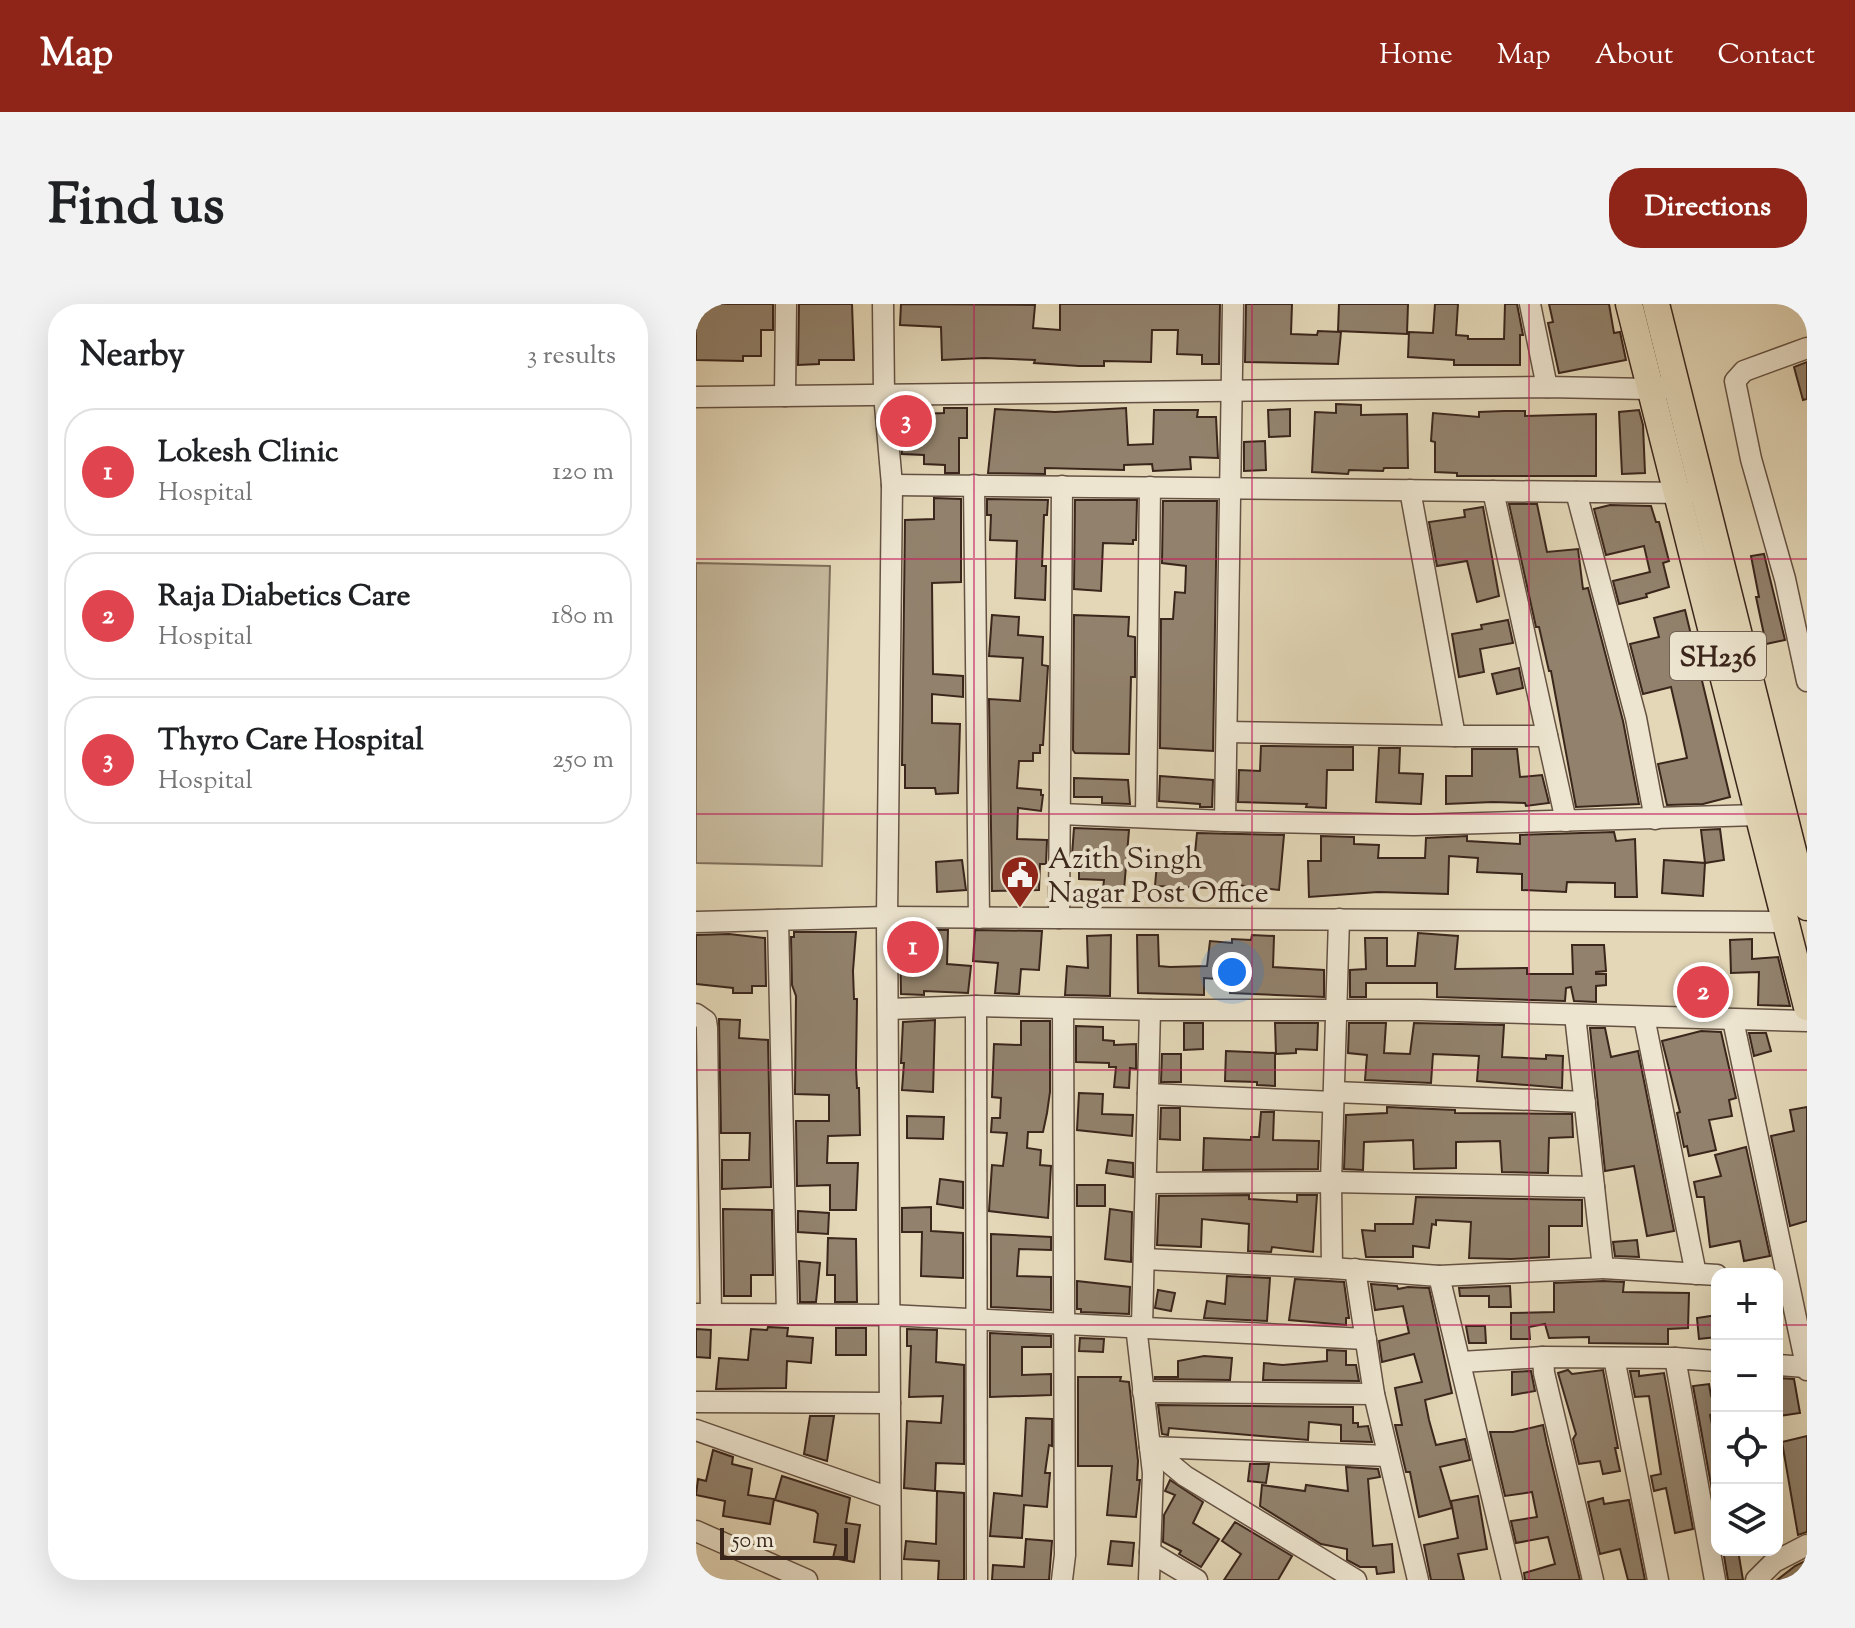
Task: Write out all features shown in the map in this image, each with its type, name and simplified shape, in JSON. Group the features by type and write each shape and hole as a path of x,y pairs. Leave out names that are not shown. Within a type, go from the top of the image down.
{"main road":[{"name":"SH236","path":"1629,304 1759,815 1797,915"},
{"name":"SH236","path":"1656,304 1797,915 1807,1007"}],"street":[{"path":"785,396 786,304"},
{"path":"883,304 884,394 892,485 887,917 891,1580"},
{"path":"1225,821 1233,304"},
{"path":"1530,304 1547,387"},
{"path":"1807,348 1744,371 1735,381 1751,459 1785,579 1807,681"},
{"path":"696,397 1547,387 1649,389 1676,385"},
{"path":"892,485 1702,494"},
{"path":"974,485 979,918"},
{"path":"1059,918 1062,486"},
{"path":"1146,817 1150,487"},
{"path":"1410,490 1455,736"},
{"path":"1493,491 1566,821"},
{"path":"1576,492 1636,718 1655,819"},
{"path":"1227,732 1547,736"},
{"path":"1061,814 1414,825 1759,815"},
{"path":"696,922 887,917 1339,919 1797,915"},
{"path":"1332,1268 1331,1182 1339,919"},
{"path":"778,920 787,1314"},
{"path":"888,1009 976,1006 1336,1010 1807,1021"},
{"path":"976,1006 977,1580"},
{"path":"1062,1580 1065,1555 1063,1008"},
{"path":"1149,1580 1153,1473 1139,1326 1144,1259 1150,1010"},
{"path":"696,1014 706,1021 707,1028 703,1314 889,1315 1366,1339"},
{"path":"1575,1015 1603,1268"},
{"path":"1144,1259 1439,1276 1603,1268 1707,1274 1644,1017"},
{"path":"1733,1020 1790,1275 1807,1369 1783,1366"},
{"path":"1148,1094 1585,1102"},
{"path":"1146,1183 1331,1182 1594,1187"},
{"path":"1355,1269 1374,1394 1418,1580"},
{"path":"1439,1276 1512,1580"},
{"path":"1461,1362 1543,1357 1711,1361"},
{"path":"1543,1357 1544,1373 1593,1580"},
{"path":"1614,1358 1658,1580"},
{"path":"1675,1358 1715,1580"},
{"path":"1143,1392 1374,1394"},
{"path":"696,1402 890,1403"},
{"path":"696,1430 890,1498"},
{"path":"1150,1447 1388,1456"},
{"path":"1150,1447 1185,1476 1356,1580"},
{"path":"696,1531 807,1580"},
{"path":"1783,1553 1807,1545"},
{"path":"1150,1552 1197,1580"},
{"path":"1756,1580 1772,1556"}],"shaded area":[{"path":"696,563 830,566 822,866 696,863"}],"building":[{"path":"696,304 773,304 773,330 761,330 761,356 743,356 743,361 696,360"},
{"path":"799,304 852,304 854,360 819,360 819,364 798,365"},
{"path":"901,304 1035,305 1033,328 1060,330 1060,304 1220,304 1219,364 1202,364 1202,355 1177,354 1178,330 1152,330 1151,362 1104,361 1104,366 1079,366 1034,363 1035,360 942,360 941,327 900,325"},
{"path":"1246,304 1292,304 1291,334 1341,332 1338,364 1245,362"},
{"path":"1339,304 1408,304 1407,334 1338,331"},
{"path":"1435,304 1458,304 1456,335 1468,336 1468,339 1504,339 1505,304 1517,304 1523,335 1520,335 1520,365 1454,365 1454,360 1408,357 1409,332 1433,333"},
{"path":"1549,304 1609,304 1614,333 1620,332 1626,360 1559,373 1548,323 1553,322"},
{"path":"1807,362 1807,399 1803,400 1794,367"},
{"path":"1336,404 1361,405 1361,415 1407,414 1408,468 1349,470 1348,474 1312,472 1315,412 1336,413"},
{"path":"944,408 967,408 967,438 959,438 959,473 945,473 945,465 924,464 924,455 902,454 899,415 944,413"},
{"path":"1126,408 1128,445 1153,444 1154,410 1198,410 1197,417 1216,417 1218,458 1190,457 1191,469 1153,471 1152,464 1124,465 1124,470 1045,468 1045,474 988,473 995,409 1055,412"},
{"path":"1290,409 1290,436 1269,437 1268,410"},
{"path":"1639,410 1643,425 1645,473 1622,474 1619,412"},
{"path":"1525,411 1525,416 1596,414 1596,476 1457,476 1457,473 1435,472 1435,442 1431,441 1433,413 1479,417 1479,412"},
{"path":"1265,441 1266,470 1244,471 1244,442"},
{"path":"934,498 961,499 961,582 932,583 933,674 963,676 963,697 932,694 932,723 960,724 958,793 936,794 935,788 905,788 905,765 902,765 905,520 934,519"},
{"path":"987,499 1048,500 1047,515 1044,515 1042,566 1046,566 1045,600 1015,598 1017,541 990,540 991,515 987,515"},
{"path":"1075,500 1137,500 1136,540 1133,544 1103,543 1101,591 1074,589"},
{"path":"1163,501 1217,501 1213,751 1160,748 1161,619 1173,619 1175,592 1185,593 1186,566 1162,563"},
{"path":"1509,504 1537,504 1547,552 1578,549 1583,589 1588,588 1623,721 1639,804 1576,807 1551,671 1539,627 1536,627"},
{"path":"1610,505 1651,506 1656,522 1659,522 1669,561 1663,563 1669,587 1619,604 1613,581 1650,572 1644,546 1606,555 1594,509"},
{"path":"1483,507 1499,596 1477,602 1467,561 1437,566 1429,522 1465,517 1464,510"},
{"path":"1764,554 1785,640 1766,644 1751,556"},
{"path":"1685,610 1730,797 1703,804 1667,805 1658,764 1687,758 1681,730 1671,687 1643,694 1630,644 1659,637 1654,618"},
{"path":"992,615 1019,617 1018,635 1043,637 1042,665 1048,666 1043,745 1040,745 1040,753 1033,753 1033,761 1019,761 1017,788 1041,790 1043,795 1041,811 1018,808 1017,839 1047,840 1046,864 1040,864 1039,890 992,891 989,699 1020,701 1023,658 989,656"},
{"path":"1074,615 1129,617 1128,636 1135,637 1135,677 1131,677 1129,754 1075,753 1073,750"},
{"path":"1508,620 1513,643 1480,649 1484,672 1459,677 1452,634 1482,629 1481,625"},
{"path":"1519,668 1523,688 1497,694 1492,674"},
{"path":"1261,746 1353,747 1353,770 1327,770 1326,808 1306,807 1307,804 1238,802 1239,770 1260,771"},
{"path":"1379,748 1400,748 1399,773 1423,774 1421,804 1376,802"},
{"path":"1472,749 1517,749 1520,777 1542,775 1549,803 1526,806 1525,803 1493,802 1446,804 1446,776 1472,776"},
{"path":"1160,776 1213,780 1212,807 1159,801"},
{"path":"1074,778 1128,780 1130,804 1102,803 1102,797 1074,797"},
{"path":"1074,828 1129,830 1124,890 1103,889 1104,880 1079,879 1079,855 1072,855"},
{"path":"1720,829 1724,860 1705,863 1701,830"},
{"path":"1614,832 1616,841 1635,839 1637,897 1615,897 1615,883 1567,882 1566,892 1522,890 1522,874 1477,872 1478,858 1449,856 1448,894 1378,892 1309,897 1308,861 1321,861 1321,836 1354,837 1354,844 1379,845 1378,858 1425,858 1426,838 1467,836 1467,841 1520,844 1520,835"},
{"path":"1197,833 1284,835 1279,890 1229,884 1228,893 1211,891 1211,888 1155,886 1157,863 1194,864"},
{"path":"962,860 966,890 937,892 936,862"},
{"path":"1664,860 1705,863 1703,896 1662,893"},
{"path":"925,930 948,930 947,964 971,966 968,993 924,991 924,995 901,994 900,934 925,933"},
{"path":"975,930 1042,931 1039,970 1021,969 1019,994 995,993 998,963 973,961"},
{"path":"794,932 856,932 853,971 854,999 857,999 856,1067 860,1135 828,1136 827,1163 858,1163 856,1210 830,1210 830,1185 797,1186 796,1121 829,1121 829,1095 795,1094 796,996 792,985 791,937 794,937"},
{"path":"1418,933 1458,936 1455,969 1527,968 1527,974 1573,974 1572,945 1604,945 1606,971 1596,974 1606,974 1606,985 1596,986 1596,1002 1574,1001 1571,987 1566,988 1565,1001 1437,997 1437,983 1366,983 1366,997 1350,997 1350,970 1366,969 1365,938 1387,938 1387,966 1415,966"},
{"path":"729,934 765,938 766,986 752,986 752,993 733,993 733,988 696,984 696,935"},
{"path":"1111,935 1110,996 1065,995 1067,966 1088,968 1087,936"},
{"path":"1137,935 1158,935 1159,966 1170,967 1207,966 1210,941 1232,943 1232,939 1251,940 1252,935 1274,936 1273,967 1324,970 1324,997 1230,993 1231,980 1204,978 1204,995 1138,993"},
{"path":"1752,939 1752,959 1778,957 1790,1006 1758,1005 1759,972 1731,973 1730,940"},
{"path":"1689,971 1710,971 1710,1005 1689,1005"},
{"path":"719,1019 740,1020 739,1038 768,1040 771,1187 722,1189 722,1160 749,1160 750,1133 721,1133"},
{"path":"935,1020 933,1092 902,1090 903,1022"},
{"path":"1021,1021 1050,1021 1047,1113 1043,1132 1028,1132 1027,1148 1041,1150 1040,1165 1051,1166 1048,1218 989,1211 992,1165 1003,1166 1007,1133 991,1132 992,1118 1000,1118 1001,1098 992,1097 994,1044 1021,1045"},
{"path":"1184,1023 1203,1023 1203,1049 1184,1050"},
{"path":"1275,1023 1318,1023 1317,1050 1296,1049 1296,1053 1276,1054"},
{"path":"1349,1023 1386,1023 1384,1053 1410,1054 1414,1023 1504,1025 1502,1057 1546,1059 1546,1055 1563,1056 1562,1088 1477,1081 1479,1056 1433,1054 1431,1083 1365,1080 1367,1055 1348,1053"},
{"path":"1076,1026 1103,1027 1103,1040 1114,1041 1114,1045 1136,1044 1136,1069 1130,1068 1129,1088 1114,1087 1116,1067 1109,1067 1109,1063 1076,1062"},
{"path":"1590,1028 1605,1028 1611,1057 1638,1051 1674,1231 1647,1236 1634,1166 1605,1171"},
{"path":"1701,1031 1721,1032 1736,1098 1729,1100 1732,1116 1709,1120 1716,1150 1689,1156 1687,1146 1684,1147 1677,1113 1680,1112 1662,1041"},
{"path":"1749,1033 1766,1033 1771,1051 1754,1056"},
{"path":"1226,1051 1275,1053 1275,1086 1225,1081"},
{"path":"1162,1054 1181,1054 1181,1082 1161,1082"},
{"path":"1079,1093 1103,1094 1102,1114 1133,1115 1132,1136 1077,1130"},
{"path":"1387,1107 1455,1110 1455,1113 1572,1114 1573,1137 1549,1138 1548,1173 1502,1172 1500,1141 1456,1142 1456,1168 1414,1169 1413,1140 1364,1142 1363,1170 1344,1169 1346,1115 1387,1113"},
{"path":"1807,1107 1807,1221 1790,1226 1771,1136 1794,1131 1790,1110"},
{"path":"1161,1108 1180,1108 1180,1140 1160,1139"},
{"path":"1261,1112 1274,1112 1273,1140 1319,1141 1318,1169 1203,1170 1204,1138 1251,1140 1251,1137 1259,1137"},
{"path":"907,1116 944,1117 943,1139 907,1138"},
{"path":"1746,1147 1770,1256 1744,1261 1740,1241 1710,1247 1704,1197 1697,1197 1694,1182 1721,1176 1715,1155"},
{"path":"1108,1160 1133,1163 1133,1177 1106,1173"},
{"path":"940,1179 963,1182 963,1208 937,1204"},
{"path":"1077,1185 1105,1185 1105,1206 1077,1206"},
{"path":"1249,1195 1249,1199 1297,1202 1297,1195 1317,1195 1313,1252 1272,1247 1271,1252 1248,1251 1249,1224 1202,1219 1201,1247 1157,1245 1159,1196"},
{"path":"1416,1197 1582,1200 1582,1226 1549,1226 1549,1257 1469,1258 1471,1222 1436,1220 1436,1225 1432,1224 1429,1248 1413,1246 1413,1257 1366,1257 1362,1230 1375,1231 1375,1224 1413,1224"},
{"path":"931,1207 931,1231 963,1233 963,1278 921,1276 922,1232 902,1232 902,1208"},
{"path":"723,1209 772,1210 773,1275 751,1275 751,1296 724,1296"},
{"path":"1110,1209 1132,1212 1131,1262 1105,1259"},
{"path":"798,1211 829,1213 828,1234 798,1232"},
{"path":"991,1234 1051,1237 1051,1250 1019,1249 1017,1276 1051,1277 1051,1310 991,1307"},
{"path":"828,1238 856,1239 857,1302 835,1302 835,1275 827,1275"},
{"path":"1637,1240 1639,1257 1615,1256 1613,1242"},
{"path":"799,1261 820,1263 816,1302 800,1302"},
{"path":"1227,1276 1270,1278 1267,1321 1204,1318 1207,1301 1225,1304"},
{"path":"1295,1279 1344,1282 1349,1318 1346,1318 1346,1325 1289,1320"},
{"path":"1077,1281 1130,1287 1129,1314 1081,1312 1077,1309"},
{"path":"1624,1282 1623,1292 1689,1293 1688,1328 1668,1329 1668,1344 1589,1343 1589,1337 1549,1338 1545,1324 1529,1327 1530,1339 1511,1339 1511,1313 1554,1312 1554,1283"},
{"path":"1371,1284 1397,1286 1398,1289 1429,1288 1452,1393 1425,1400 1429,1420 1436,1445 1465,1439 1470,1460 1440,1467 1452,1508 1419,1517 1410,1472 1406,1472 1395,1425 1402,1425 1395,1388 1422,1382 1414,1354 1382,1362 1379,1341 1409,1333 1403,1306 1375,1310"},
{"path":"1510,1286 1511,1307 1489,1307 1489,1296 1460,1296 1459,1288"},
{"path":"1158,1290 1175,1293 1171,1311 1155,1308"},
{"path":"1711,1316 1711,1338 1699,1339 1697,1318"},
{"path":"1466,1326 1485,1326 1486,1343 1469,1343"},
{"path":"768,1327 788,1328 787,1336 813,1338 811,1363 787,1361 786,1388 716,1389 719,1358 748,1360 751,1329 767,1330"},
{"path":"836,1328 866,1328 866,1355 836,1355"},
{"path":"696,1329 711,1330 710,1358 696,1357"},
{"path":"907,1329 937,1330 936,1362 964,1365 964,1464 936,1463 935,1491 904,1488 907,1421 941,1423 943,1396 909,1397 911,1346 907,1346"},
{"path":"990,1333 1051,1336 1051,1347 1022,1347 1022,1375 1051,1374 1051,1395 990,1397"},
{"path":"1080,1338 1104,1339 1103,1352 1079,1351"},
{"path":"1327,1350 1346,1351 1346,1365 1356,1365 1359,1381 1263,1380 1264,1363 1283,1365 1327,1361"},
{"path":"1204,1356 1232,1358 1230,1380 1155,1379 1178,1377 1178,1361"},
{"path":"1568,1370 1572,1374 1603,1370 1620,1471 1603,1474 1600,1461 1579,1464 1573,1439 1576,1434 1558,1373"},
{"path":"1531,1371 1535,1391 1512,1395 1512,1372"},
{"path":"1630,1371 1639,1371 1639,1376 1664,1373 1693,1529 1675,1533 1666,1488 1654,1491 1651,1476 1661,1474 1649,1396 1635,1397"},
{"path":"1078,1377 1121,1377 1120,1381 1129,1382 1138,1461 1137,1480 1140,1480 1136,1517 1107,1515 1112,1466 1078,1466"},
{"path":"1783,1378 1794,1379 1800,1413 1783,1415"},
{"path":"1709,1384 1711,1485 1693,1386"},
{"path":"1158,1405 1353,1407 1353,1423 1358,1423 1358,1427 1368,1426 1372,1442 1341,1441 1341,1425 1309,1422 1308,1440 1169,1428 1168,1435 1162,1434"},
{"path":"810,1416 834,1416 827,1461 804,1454"},
{"path":"1026,1418 1052,1419 1052,1446 1049,1445 1045,1473 1050,1473 1047,1507 1024,1505 1022,1538 990,1536 994,1493 1022,1496"},
{"path":"1543,1425 1580,1580 1525,1580 1524,1573 1555,1564 1548,1537 1516,1543 1511,1521 1537,1517 1532,1492 1505,1496 1490,1432 1513,1432"},
{"path":"1807,1436 1807,1532 1798,1535 1783,1448 1783,1442"},
{"path":"713,1450 733,1457 732,1464 752,1469 748,1495 774,1499 770,1524 723,1516 725,1501 696,1495 698,1479 706,1481"},
{"path":"1250,1464 1269,1464 1266,1483 1248,1481"},
{"path":"1346,1467 1378,1469 1380,1477 1368,1479 1373,1546 1392,1544 1394,1572 1377,1574 1376,1567 1360,1567 1347,1560 1347,1549 1321,1544 1260,1506 1262,1485 1305,1491 1306,1485 1348,1491"},
{"path":"782,1476 850,1498 846,1523 860,1525 854,1562 833,1558 836,1545 814,1542 818,1514 815,1511 775,1500"},
{"path":"1170,1480 1203,1502 1193,1523 1219,1539 1201,1567 1163,1542 1164,1515 1175,1495 1165,1491"},
{"path":"937,1491 964,1493 964,1580 938,1580 939,1561 904,1559 906,1541 936,1544"},
{"path":"1478,1496 1487,1549 1458,1554 1464,1580 1431,1580 1424,1545 1458,1538 1451,1501"},
{"path":"1603,1498 1604,1504 1629,1500 1645,1580 1628,1580 1620,1549 1600,1554 1588,1502"},
{"path":"1235,1522 1292,1556 1278,1580 1224,1580 1241,1554 1222,1541"},
{"path":"1026,1539 1052,1541 1049,1580 992,1580 993,1565 1024,1567"},
{"path":"1111,1541 1134,1543 1132,1566 1108,1564"},
{"path":"1724,1556 1739,1556 1743,1580 1728,1580"},
{"path":"1807,1560 1807,1580 1777,1580 1795,1566"}],"place":[{"name":"Thyro Care Hospital","path":"906,421"},
{"name":"Azith Singh Nagar Post Office","path":"1020,909"},
{"name":"Lokesh Clinic","path":"913,947"},
{"name":"Raja Diabetics Care","path":"1703,992"}]}
